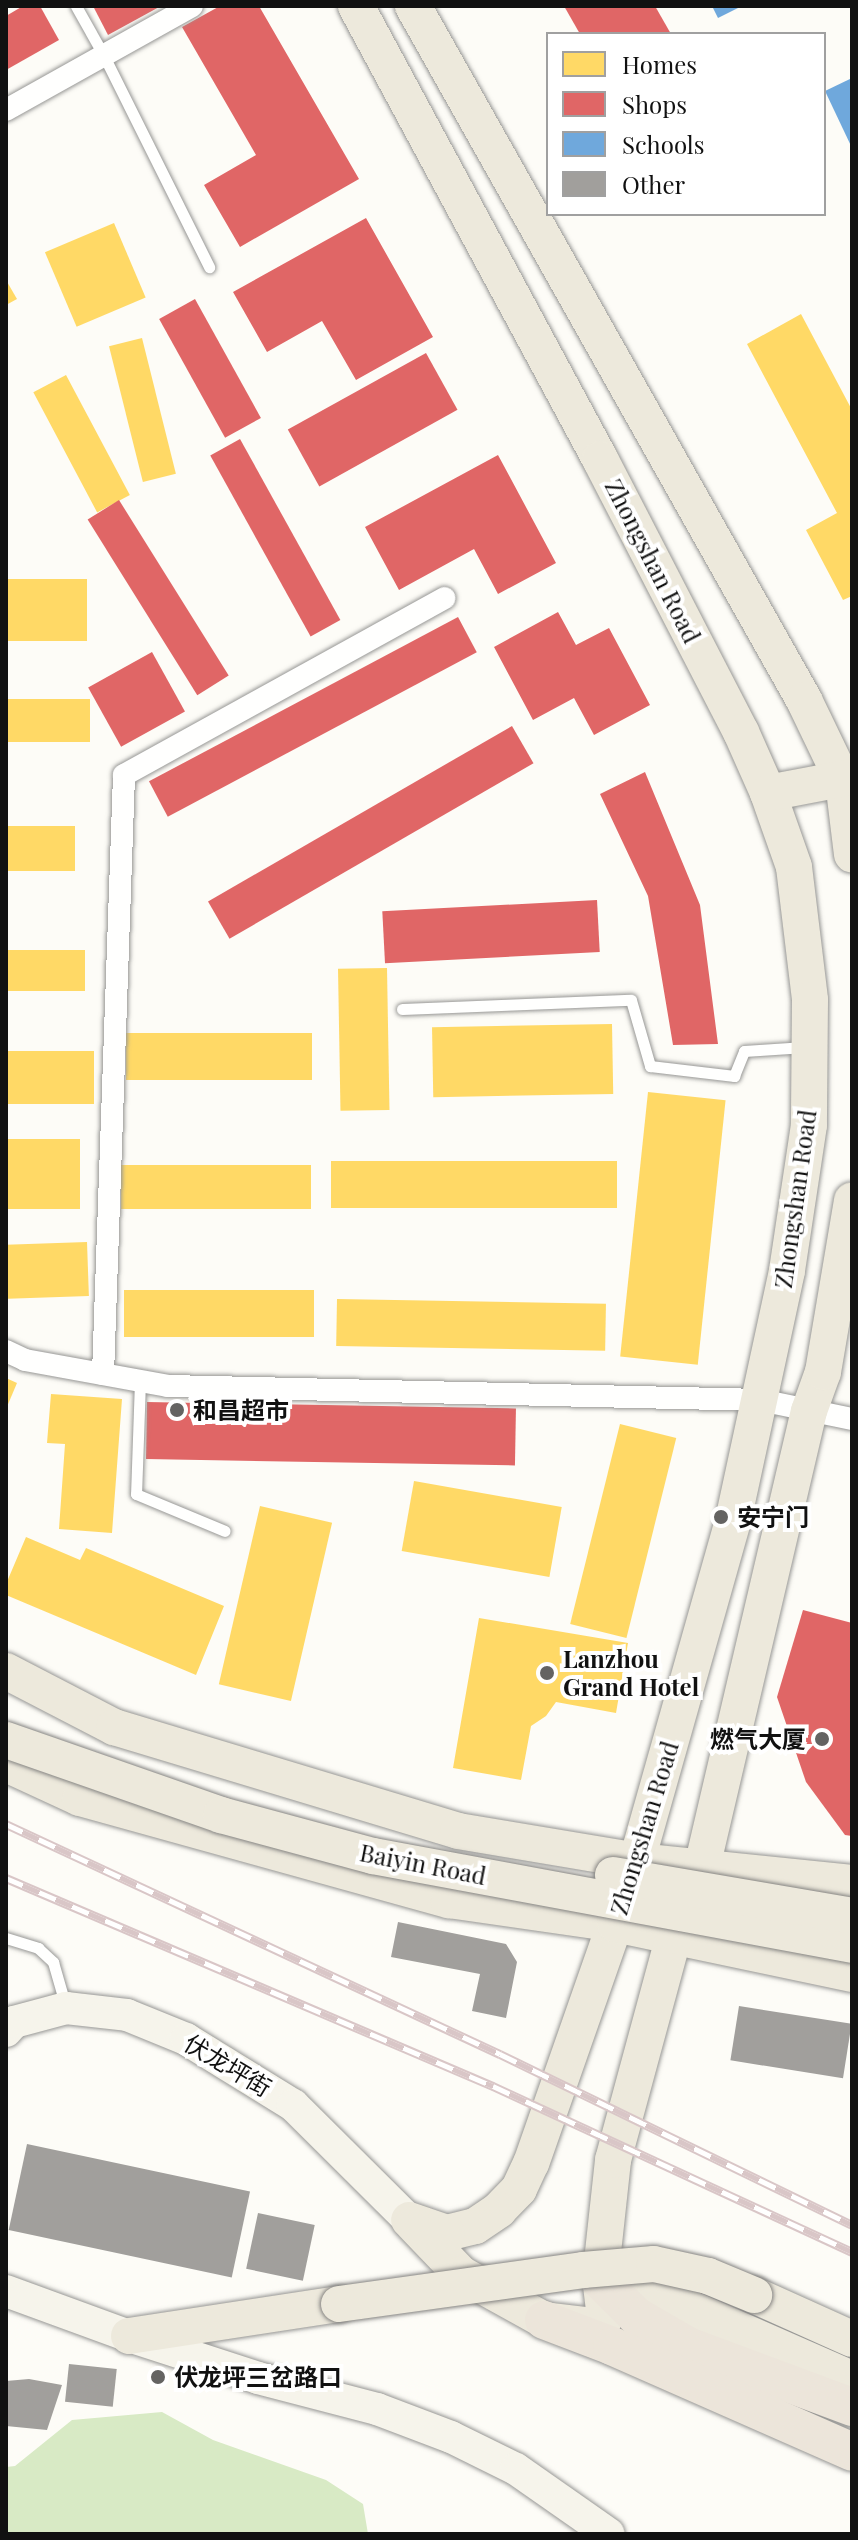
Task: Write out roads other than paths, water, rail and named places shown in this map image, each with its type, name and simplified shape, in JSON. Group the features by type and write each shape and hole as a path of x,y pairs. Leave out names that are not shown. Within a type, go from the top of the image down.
{"highway":[{"path":"600,2280 636,2316 688,2346 852,2407"},
{"path":"544,2320 612,2346 852,2452"}],"main road":[{"name":"Zhongshan Road","path":"356,6 600,459 741,732 768,793 794,867 810,1000 809,1125 787,1271 733,1521 637,1861 531,2163 519,2189 499,2210 475,2226 447,2233 409,2220"},
{"path":"413,6 849,778 852,853 794,867"},
{"path":"768,793 849,778"},
{"path":"409,2220 461,2274 544,2320 593,2326 605,2318 600,2280 613,2160 674,1936 702,1867 809,1411 823,1372 852,1200"},
{"path":"6,1671 114,1727 443,1826 637,1861 852,1883"},
{"name":"Baiyin Road","path":"6,1715 227,1794 378,1835 852,1916"},
{"name":"Baiyin Road","path":"6,1740 221,1815 373,1856 852,1945"},
{"path":"6,1764 80,1798 449,1900 615,1924 852,1974"},
{"name":"伏龙坪街","path":"6,2031 14,2022 66,2008 127,2015 186,2039 293,2105 409,2220"},
{"path":"129,2336 583,2270 654,2264 708,2276 852,2339"},
{"path":"600,2280 642,2287 852,2379"},
{"path":"6,2291 129,2336 258,2378 377,2409 451,2437 516,2469 609,2534"}],"street":[{"path":"6,110 192,6"},
{"path":"103,1374 124,775 444,598"},
{"path":"6,1351 25,1360 168,1386 269,1391 760,1400 852,1419"}],"lane":[{"path":"76,6 209,267"},
{"path":"402,1009 631,1000 650,1066 734,1076 744,1051 809,1046"},
{"path":"140,1381 136,1494 225,1531"},
{"path":"6,1938 38,1948 53,1962 66,2008"}],"railway":[{"path":"6,1824 500,2054 852,2225"},
{"path":"6,1878 493,2086 852,2252"}],"place":[{"name":"和昌超市","path":"177,1410"},
{"name":"安宁门","path":"721,1517"},
{"name":"Lanzhou Grand Hotel","path":"547,1673"},
{"name":"燃气大厦","path":"822,1739"},
{"name":"伏龙坪三岔路口","path":"158,2377"}]}
